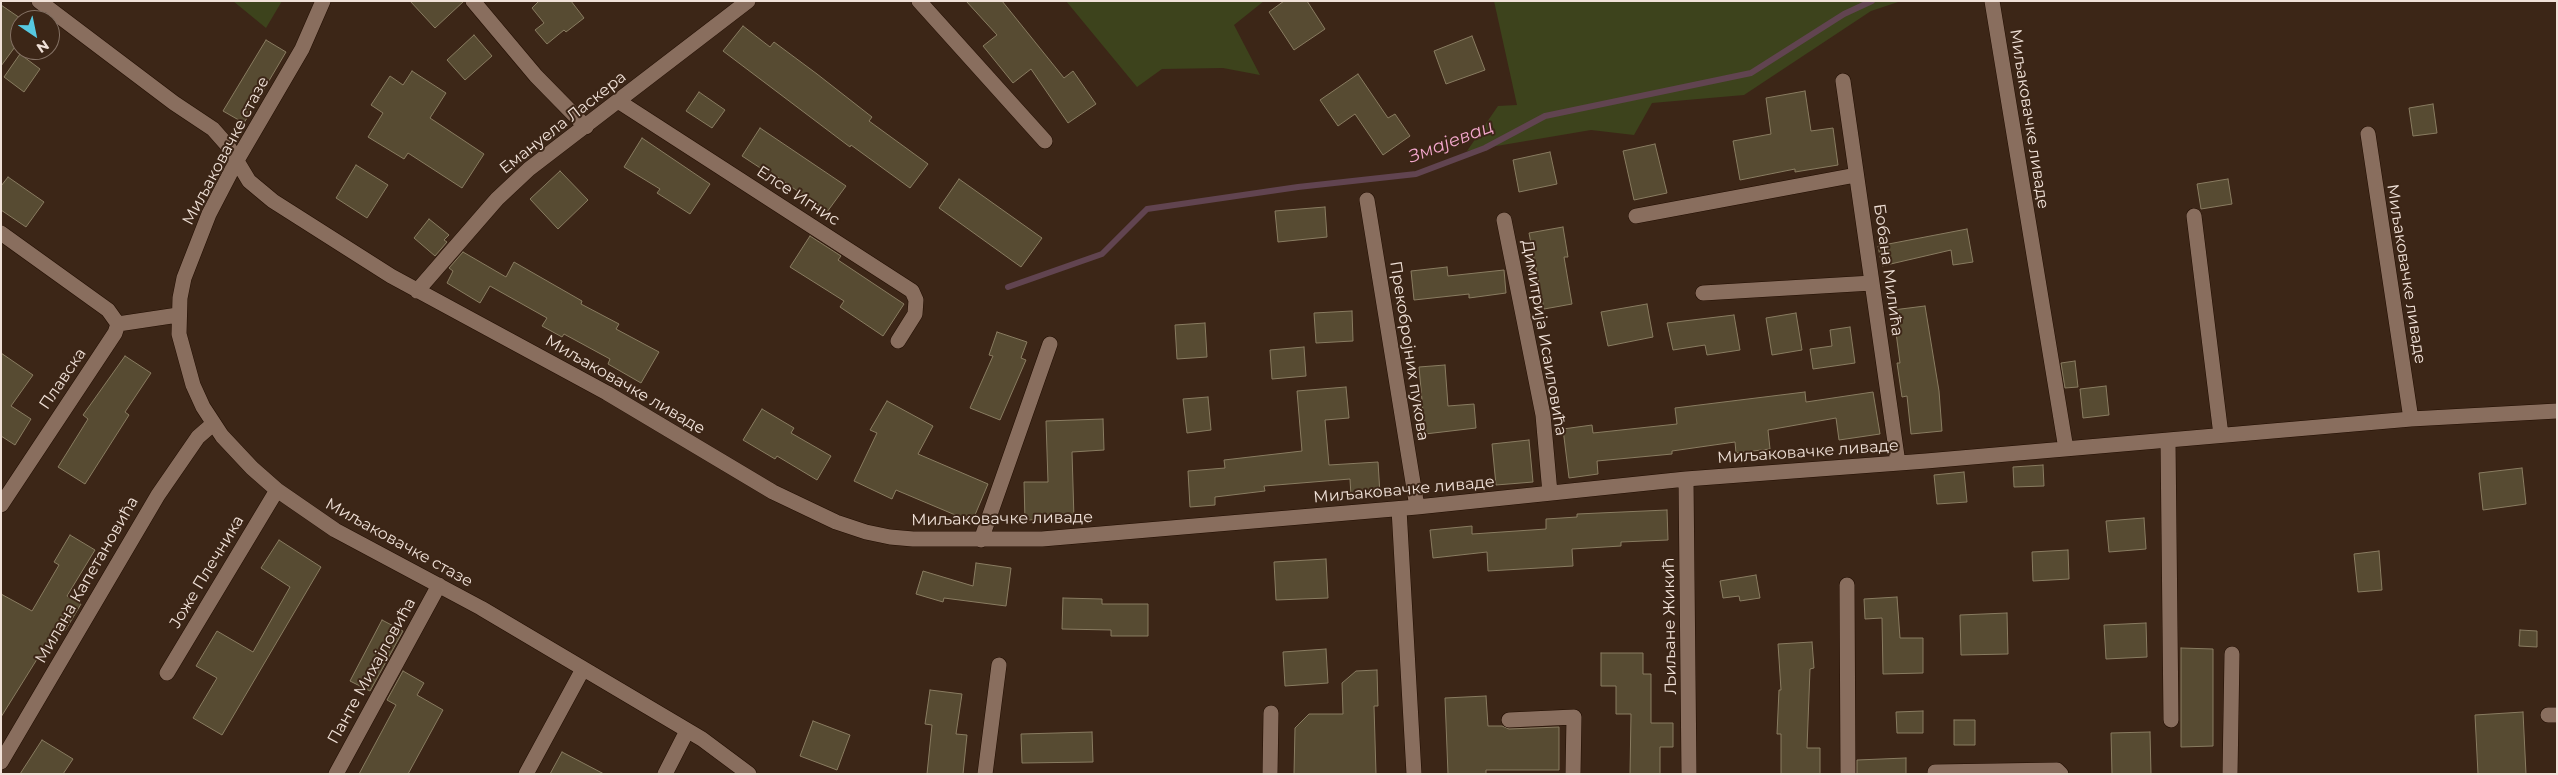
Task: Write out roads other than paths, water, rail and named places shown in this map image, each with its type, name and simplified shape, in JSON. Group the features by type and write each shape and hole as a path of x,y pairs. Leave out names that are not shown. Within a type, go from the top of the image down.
{"street":[{"name":"Миљаковачке ливаде","path":"39,1 174,103 213,129 221,137 249,181 273,201 417,291 549,361 773,492 806,508 866,532 890,537 981,540 1042,539 1417,507 1686,479 1898,463 2411,419 2557,411"},
{"name":"Миљаковачке стазе","path":"323,1 302,49 236,162 196,246 184,278 178,315 179,334 193,385 213,424 247,462 277,490 335,530 438,585 583,669 687,731 740,771"},
{"path":"473,1 536,76 586,127"},
{"name":"Емануела Ласкера","path":"417,291 514,181 586,127 731,6 748,1"},
{"path":"919,1 1044,141"},
{"name":"Миљаковачке ливаде","path":"1992,1 2066,449"},
{"name":"Бобана Милића","path":"1843,81 1898,463"},
{"name":"Елсе Игнис","path":"618,101 912,291 916,300 915,314 898,341"},
{"name":"Миљаковачке ливаде","path":"2368,134 2411,419"},
{"path":"1636,216 1856,175"},
{"name":"Прекобројних пукова","path":"1367,200 1417,507"},
{"path":"2194,216 2221,435"},
{"name":"Димитрија Исаиловића","path":"1504,220 1543,415 1550,494"},
{"path":"1,233 108,310 118,324 178,315"},
{"path":"1703,293 1872,283"},
{"name":"Плавска","path":"1,505 115,333 118,324"},
{"path":"981,540 1050,344"},
{"name":"Милана Капетановића","path":"1,762 158,495 198,437 213,424"},
{"path":"2168,440 2171,720"},
{"name":"Љиљане Жикић","path":"1686,479 1689,774"},
{"name":"Јоже Плечника","path":"167,672 277,490"},
{"path":"1399,508 1414,774"},
{"name":"Панте Михајловића","path":"336,774 438,585"},
{"path":"1847,585 1848,774"},
{"path":"2230,774 2232,654"},
{"path":"985,774 999,666"},
{"path":"526,774 583,669"},
{"path":"1270,774 1271,713"},
{"path":"1509,720 1574,718 1573,774"},
{"path":"665,774 687,731"},
{"path":"1935,772 2057,770 2061,774"}],"waterway":[{"name":"Змајевац","path":"1008,287 1102,254 1147,209 1298,187 1416,174 1485,148 1545,116 1751,73 1844,14 1872,1"}]}
